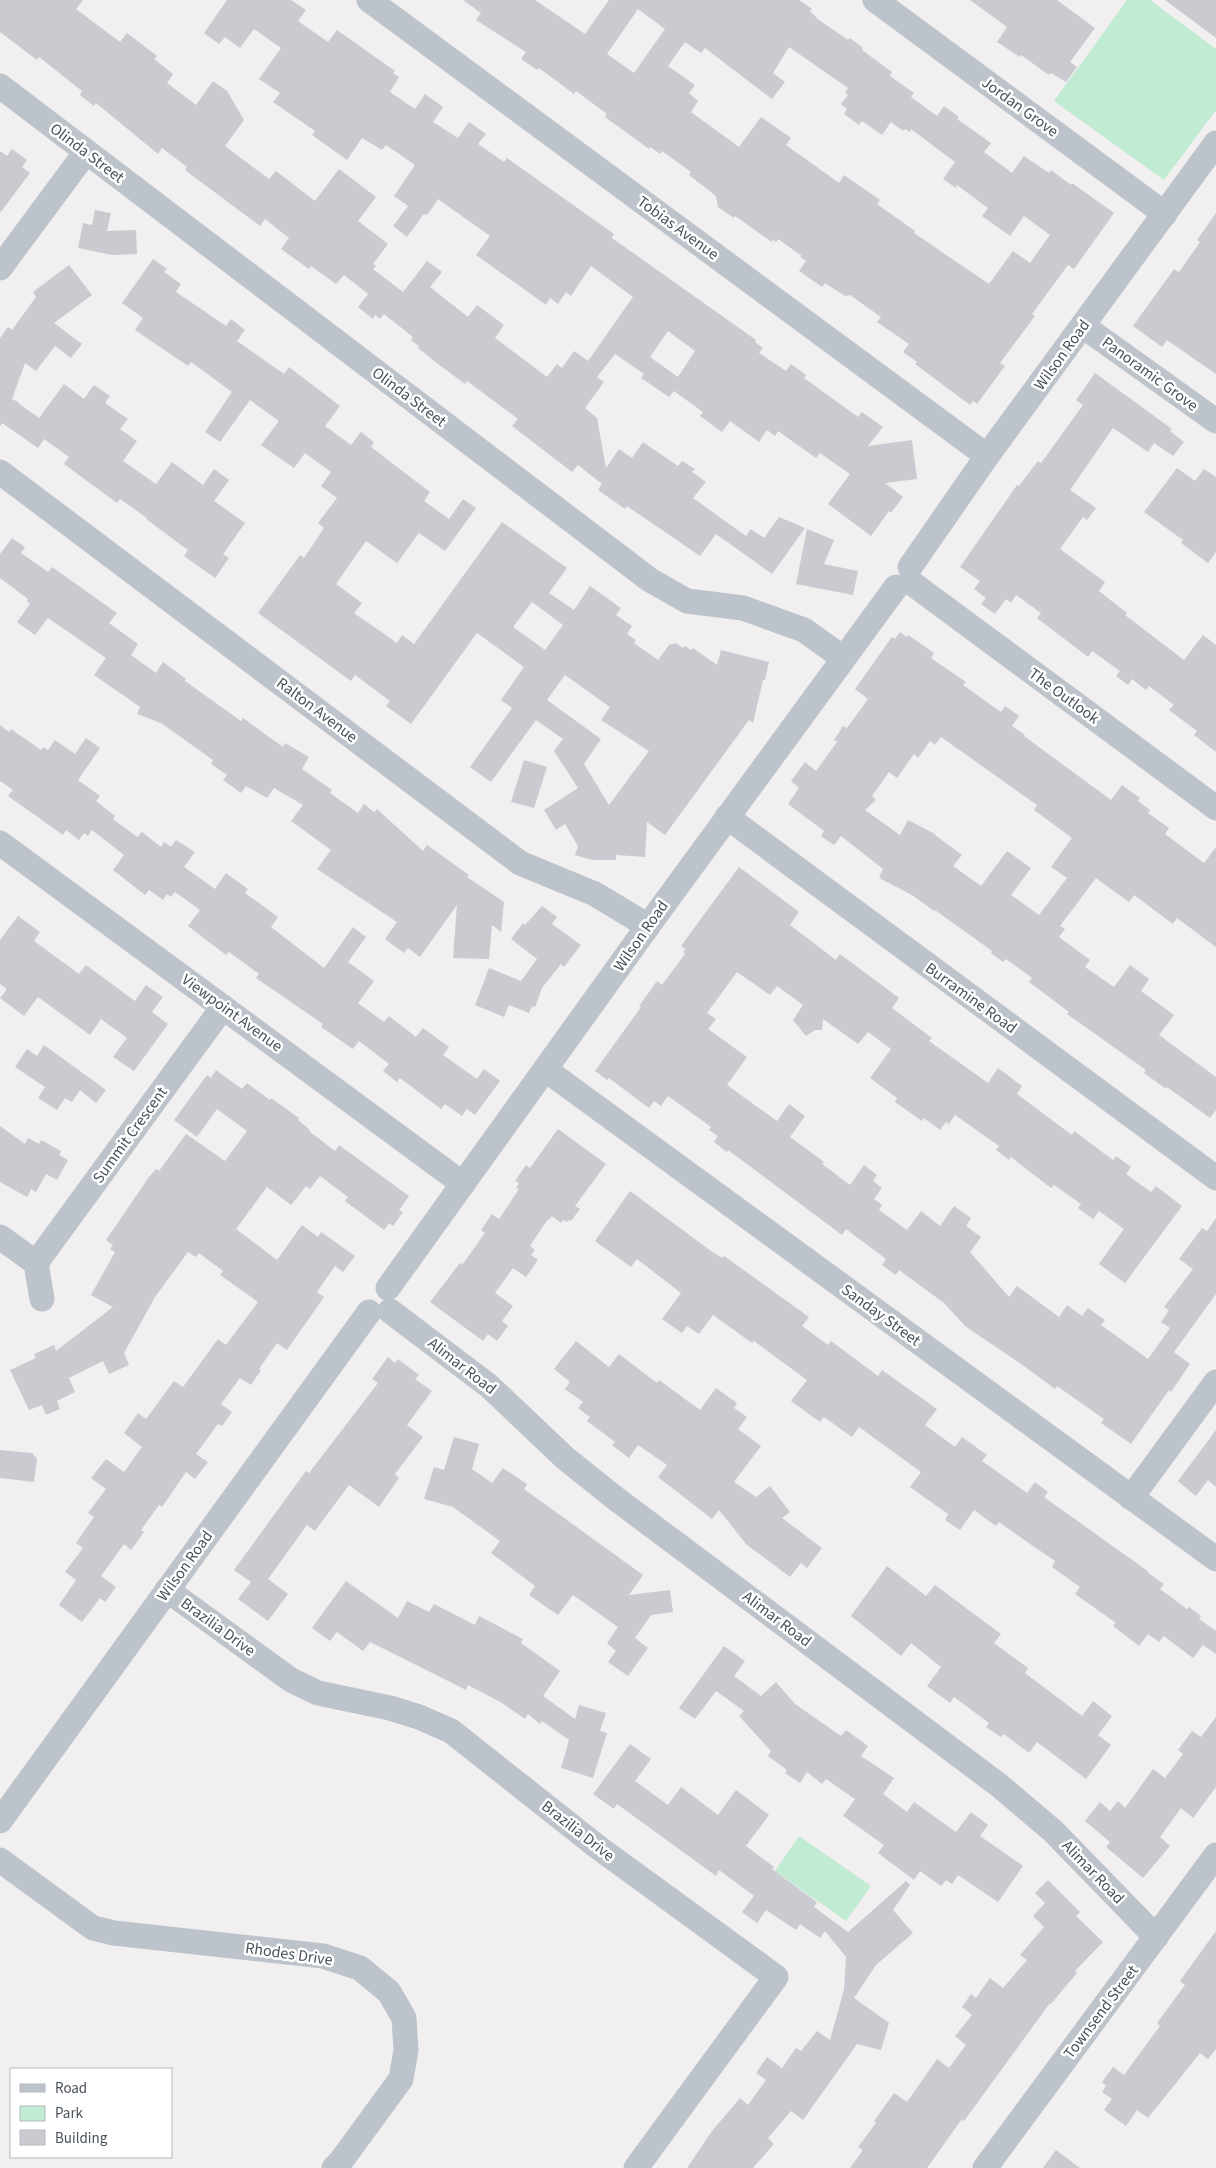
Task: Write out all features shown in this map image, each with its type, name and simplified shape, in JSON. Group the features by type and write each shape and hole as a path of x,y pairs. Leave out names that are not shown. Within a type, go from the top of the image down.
{"street":[{"name":"Tobias Avenue","path":"369,0 987,456"},
{"name":"Jordan Grove","path":"875,0 1165,214"},
{"name":"Olinda Street","path":"0,86 650,580 687,600 743,608 804,630 844,658"},
{"name":"Wilson Road","path":"0,1821 167,1590 382,1304 463,1184 648,926 844,658 906,580 987,456 1216,143"},
{"path":"0,268 86,152"},
{"name":"Panoramic Grove","path":"1083,326 1216,421"},
{"name":"Ralton Avenue","path":"0,472 520,863 595,894 648,926"},
{"name":"The Outlook","path":"906,580 1216,808"},
{"name":"Burramine Road","path":"727,817 1216,1178"},
{"name":"Viewpoint Avenue","path":"0,843 463,1184"},
{"name":"Summit Crescent","path":"36,1263 223,1007"},
{"name":"Sanday Street","path":"546,1070 1216,1559"},
{"path":"0,1236 36,1263 42,1298"},
{"name":"Alimar Road","path":"382,1304 490,1386 565,1458 615,1498 1000,1786 1053,1831 1156,1937"},
{"path":"1132,1498 1216,1382"},
{"name":"Brazilia Drive","path":"167,1590 291,1680 318,1693 390,1708 419,1717 451,1731 599,1848 776,1978 636,2168"},
{"name":"Townsend Street","path":"985,2168 1216,1855"},
{"name":"Rhodes Drive","path":"0,1860 93,1928 114,1933 324,1956 360,1968 389,1992 404,2018 406,2050 401,2079 334,2168"}],"green space":[{"path":"1127,0 1150,0 1216,49 1216,110 1164,180 1054,101"},
{"path":"799,1836 871,1886 846,1921 775,1871"}],"building":[{"path":"0,0 83,0 76,9 120,42 127,33 157,56 154,59 173,74 167,83 196,105 213,81 227,91 244,120 225,146 269,179 276,171 315,201 339,169 376,197 358,221 388,244 373,264 376,266 373,269 403,292 427,261 442,272 430,287 468,317 477,305 504,325 495,338 547,377 557,364 562,368 574,351 588,361 633,297 591,266 571,296 566,292 558,304 550,298 546,305 476,255 490,236 438,199 428,214 423,215 407,237 393,226 408,206 394,196 415,165 386,145 382,150 362,138 347,160 312,135 315,131 273,102 280,93 259,79 281,48 254,29 240,48 225,37 219,44 204,33 227,0 291,0 306,10 298,21 328,42 337,30 395,71 393,73 399,77 390,92 415,109 425,94 443,107 433,122 458,138 469,122 486,134 478,144 504,162 507,158 614,234 612,238 756,340 755,342 763,348 759,353 786,371 791,364 806,375 804,378 858,417 862,412 883,427 868,446 912,440 917,479 885,483 903,497 891,513 889,511 871,536 828,504 850,474 820,453 816,458 778,431 775,436 767,430 759,442 730,421 722,432 700,416 703,412 674,391 669,397 641,378 644,374 615,354 597,377 604,382 585,408 597,418 606,468 619,449 632,458 643,442 678,466 682,461 695,469 692,472 706,482 693,498 746,536 751,529 764,538 779,517 805,528 772,574 716,534 700,556 627,506 625,509 598,490 602,484 578,465 572,472 512,426 518,419 467,381 465,384 438,364 418,348 419,346 411,340 413,337 384,314 380,319 375,315 373,319 358,307 368,294 344,275 336,284 311,266 309,269 281,249 289,238 265,219 260,226 185,170 187,167 162,148 158,154 96,103 94,106 80,95 82,91 39,57 37,60 0,32","holes":["668,331 695,351 678,377 650,357"]},
{"path":"463,0 535,0 585,34 609,0 799,0 812,9 810,11 819,20 848,40 850,38 863,48 862,50 892,72 890,76 914,93 911,97 937,116 944,106 959,117 957,119 991,143 984,152 1012,173 1024,156 1049,173 1051,170 1071,185 1072,183 1114,213 1074,269 1068,265 1032,314 1035,316 1000,363 1005,366 977,404 973,401 970,405 915,364 917,362 903,352 909,344 877,322 881,317 850,295 845,296 825,283 822,287 799,271 806,261 800,257 802,256 778,239 776,242 773,239 772,242 735,216 734,218 718,207 716,196 689,175 691,172 662,151 660,154 650,147 649,149 605,117 607,114 576,91 574,94 539,68 537,70 521,59 526,52 476,20 481,13","holes":["638,9 665,29 634,73 607,54","685,42 701,53 705,48 772,99 785,82 773,73 789,47 848,88 845,92 848,95 841,104 847,109 844,114 859,125 862,121 882,135 891,122 903,131 905,129 910,132 911,129 955,162 943,179 956,188 957,185 988,208 982,216 1010,236 1024,216 1050,235 1030,263 1013,251 989,284 914,233 915,231 877,204 880,200 844,175 839,183 786,145 791,138 761,117 739,147 691,112 698,101 689,93 695,85 668,66"]},
{"path":"970,0 1057,0 1095,28 1070,62 1077,67 1066,82 1051,73 1049,75 1021,55 1020,57 997,42 1007,27"},
{"path":"1165,0 1216,0 1216,38"},
{"path":"12,149 27,160 22,167 30,173 0,213 0,151 7,156"},
{"path":"95,210 111,213 107,231 136,230 137,254 112,255 78,248 83,223 92,225"},
{"path":"1216,213 1216,374 1167,340 1162,347 1133,326 1174,269 1179,272 1200,242 1197,240"},
{"path":"153,259 167,269 164,272 181,284 176,292 226,326 231,319 245,330 237,341 284,374 289,367 340,406 325,426 351,445 361,432 374,442 371,447 430,492 424,501 449,519 463,499 476,508 445,551 419,533 397,563 366,541 336,584 362,603 354,613 397,643 402,635 414,644 502,522 567,568 549,593 574,610 590,586 621,608 616,615 632,626 627,634 636,640 634,643 658,660 669,645 676,643 683,648 685,646 691,650 693,648 717,665 721,650 769,662 753,723 749,720 665,835 647,822 645,857 616,855 616,860 592,860 575,855 578,846 565,824 556,830 544,810 578,788 554,751 563,739 536,720 491,782 470,767 512,708 501,700 524,667 477,633 411,724 386,706 390,701 355,675 351,681 258,613 300,555 304,558 324,528 318,523 337,498 321,486 331,472 305,453 294,468 261,445 279,421 250,400 220,442 205,432 232,392 191,362 188,366 135,330 143,318 122,303","holes":["532,602 563,625 545,650 513,627","565,675 610,707 601,720 649,751 609,805 584,764 601,739 547,700"]},
{"path":"69,265 92,295 54,323 82,344 71,358 55,346 36,371 25,363 12,399 39,418 64,384 84,399 94,385 110,396 105,403 128,419 120,429 137,441 123,461 156,484 172,462 203,485 214,469 229,480 214,501 245,523 223,554 229,558 215,578 184,556 188,550 147,518 120,499 117,503 64,464 69,457 44,439 38,448 2,423 0,426 0,338 8,327 12,330 36,297 33,292"},
{"path":"1095,373 1172,429 1170,431 1184,442 1173,456 1154,443 1148,452 1113,428 1070,490 1096,508 1087,520 1083,517 1060,549 1105,582 1099,591 1127,613 1125,615 1184,660 1203,635 1216,645 1216,752 1194,735 1197,731 1169,710 1174,705 1149,686 1146,690 1132,679 1128,685 1116,676 1120,671 1092,651 1088,657 1037,618 1041,613 1016,595 1011,603 1006,599 995,614 981,604 986,598 974,589 980,581 960,567 1017,485 1019,486 1038,461 1041,463 1083,405 1076,400"},
{"path":"1177,468 1195,481 1204,469 1216,477 1216,552 1208,563 1181,543 1183,540 1144,512"},
{"path":"807,529 834,540 824,564 858,571 853,595 796,584"},
{"path":"12,538 25,547 21,553 48,572 52,567 117,613 109,623 138,644 131,655 156,673 163,662 186,679 185,681 241,721 243,718 283,747 285,743 309,757 302,769 332,790 330,793 358,813 364,804 374,812 377,809 423,851 427,845 469,875 467,877 504,902 501,932 492,925 489,959 453,958 457,905 420,957 408,948 404,953 385,939 397,922 317,869 331,850 291,821 303,805 274,788 267,798 246,786 241,793 223,780 227,775 211,764 213,760 161,723 137,714 140,707 94,675 106,658 48,618 35,635 17,622 30,604 27,601 28,599 0,578 0,554"},
{"path":"900,632 906,637 908,635 934,653 931,658 966,682 963,685 1001,712 1005,706 1019,716 1012,726 1111,800 1122,785 1140,798 1138,801 1150,810 1148,813 1169,828 1165,834 1204,863 1216,847 1216,947 1177,918 1173,924 1134,895 1129,902 1096,878 1060,926 1065,929 1059,937 1090,960 1085,967 1114,987 1130,965 1149,979 1141,991 1174,1015 1159,1035 1216,1077 1216,1110 1210,1118 1144,1073 1146,1070 1067,1014 1069,1012 1029,982 1032,978 1006,959 1003,962 991,953 992,951 935,910 912,895 879,878 883,869 841,836 834,845 821,836 824,831 788,804 799,788 791,781 805,762 816,771 837,742 834,740 843,726 847,728 868,699 855,689 892,637 895,639","holes":["941,737 1037,805 1034,810 1072,838 1051,867 1067,878 1039,915 1011,895 1031,868 1007,851 981,886 953,866 962,855 935,834 908,820 900,835 865,810 876,800 872,796 889,772 897,778 914,754 918,758 930,741 935,745"]},
{"path":"0,725 9,732 11,729 41,750 43,747 48,750 55,740 75,754 86,738 100,748 78,780 100,796 96,801 115,816 113,819 137,837 142,832 161,847 164,842 171,847 176,840 195,852 184,867 215,889 226,873 248,889 245,893 278,917 271,927 324,968 353,927 366,937 348,962 374,981 358,1003 384,1022 389,1016 416,1037 423,1028 449,1047 443,1055 477,1079 484,1069 500,1081 475,1115 467,1109 462,1116 445,1104 441,1109 400,1078 397,1082 383,1071 389,1064 359,1041 353,1049 321,1027 323,1024 256,978 259,974 229,952 226,955 188,926 200,910 175,892 171,897 167,894 163,900 149,890 145,895 113,870 124,855 92,830 88,836 84,833 79,840 66,830 63,835 8,796 13,790 0,781"},
{"path":"524,760 547,767 534,808 511,802"},
{"path":"739,867 799,912 790,925 836,960 840,954 899,998 892,1008 932,1038 929,1041 988,1083 998,1068 1022,1086 1017,1094 1072,1135 1074,1131 1113,1160 1116,1156 1131,1167 1126,1174 1151,1192 1156,1186 1182,1206 1125,1283 1099,1264 1124,1229 1099,1211 1093,1219 1078,1208 1081,1204 1054,1185 1051,1188 1011,1157 1009,1160 996,1150 999,1146 955,1115 949,1124 946,1122 940,1130 924,1118 922,1121 895,1102 897,1098 870,1078 891,1049 868,1032 858,1044 823,1019 822,1030 815,1030 806,1036 793,1020 803,1005 777,986 770,995 737,972 707,1013 716,1019 708,1029 747,1057 727,1085 777,1121 789,1104 805,1116 790,1137 824,1162 822,1164 850,1185 864,1165 877,1175 873,1181 882,1188 874,1199 882,1205 879,1210 907,1230 921,1211 940,1226 954,1206 971,1218 966,1226 981,1237 970,1252 1009,1297 1017,1286 1059,1317 1067,1305 1082,1316 1088,1308 1105,1320 1101,1325 1148,1359 1170,1328 1161,1322 1169,1310 1164,1307 1193,1269 1179,1259 1202,1228 1207,1231 1216,1218 1216,1294 1174,1352 1190,1364 1131,1444 1101,1423 1104,1419 1057,1386 1055,1389 965,1326 944,1303 899,1270 896,1275 882,1265 886,1259 846,1229 842,1235 728,1150 727,1152 714,1142 718,1136 709,1130 711,1127 668,1096 661,1106 654,1101 649,1108 609,1078 607,1080 595,1071 641,1007 639,1006 657,981 662,985 685,954 683,952 685,949 681,946"},
{"path":"542,906 557,917 552,924 581,945 564,967 561,964 542,988 535,1007 532,1006 529,1013 509,1005 504,1017 475,1005 489,968 521,981 537,959 511,939 523,923 525,925"},
{"path":"18,916 40,932 34,941 79,974 86,965 135,1001 146,985 163,997 152,1012 168,1024 134,1071 113,1057 127,1038 101,1019 90,1035 38,997 24,1016 0,998 7,989 0,984 0,940"},
{"path":"44,1045 106,1090 96,1103 80,1090 72,1102 65,1098 57,1110 38,1098 45,1087 15,1067 27,1049 37,1056"},
{"path":"216,1070 242,1089 247,1083 270,1100 271,1098 299,1118 298,1120 309,1131 335,1151 339,1145 409,1196 399,1210 403,1212 393,1226 389,1223 384,1230 345,1201 348,1197 320,1176 310,1189 306,1186 291,1205 267,1187 236,1229 277,1260 302,1225 318,1237 321,1232 355,1256 343,1272 335,1266 317,1292 324,1297 287,1350 277,1343 259,1369 261,1370 251,1385 240,1378 221,1404 232,1412 222,1426 218,1424 196,1454 208,1462 195,1479 186,1472 162,1507 159,1505 141,1530 144,1532 131,1550 124,1544 101,1576 116,1587 105,1602 100,1598 82,1622 59,1605 76,1580 65,1572 83,1548 76,1543 94,1517 88,1513 106,1489 91,1478 106,1459 124,1472 142,1447 124,1433 138,1413 146,1419 174,1381 183,1387 218,1339 226,1345 258,1302 220,1275 223,1271 199,1253 196,1257 188,1252 155,1297 124,1353 129,1365 109,1374 103,1361 69,1378 75,1392 57,1401 60,1409 46,1415 42,1405 29,1410 10,1370 36,1358 34,1354 54,1345 56,1351 113,1307 91,1295 115,1252 110,1249 113,1245 106,1240 149,1177 156,1169 159,1171 186,1134 225,1161 247,1131 217,1109 197,1137 174,1120 207,1075 211,1078"},
{"path":"0,1126 25,1144 28,1138 39,1144 41,1140 61,1151 59,1155 68,1160 57,1180 46,1174 36,1192 31,1189 27,1197 0,1182"},
{"path":"558,1129 606,1164 575,1206 580,1209 571,1221 563,1220 561,1223 552,1216 548,1219 530,1246 535,1250 531,1255 538,1260 526,1277 513,1268 495,1293 513,1306 502,1321 508,1326 497,1341 488,1334 483,1341 430,1302 460,1263 462,1265 485,1233 481,1230 492,1214 499,1219 519,1189 516,1188 519,1183 515,1181 526,1165 530,1168"},
{"path":"630,1191 711,1251 722,1258 724,1256 809,1317 802,1326 828,1345 831,1341 878,1376 882,1370 937,1409 925,1425 955,1447 962,1437 987,1455 982,1461 1027,1493 1035,1482 1048,1492 1044,1497 1149,1572 1164,1584 1160,1589 1187,1609 1189,1607 1201,1616 1199,1619 1216,1631 1216,1654 1203,1645 1193,1658 1164,1636 1159,1642 1148,1634 1139,1646 1113,1626 1116,1623 1075,1594 1080,1587 1052,1567 1055,1561 999,1522 996,1526 974,1510 960,1530 945,1520 948,1514 910,1487 921,1472 859,1427 852,1437 824,1417 820,1422 791,1401 807,1380 754,1341 752,1343 713,1315 699,1334 687,1326 682,1333 662,1319 681,1293 637,1259 631,1267 595,1241"},
{"path":"576,1341 609,1367 619,1354 657,1383 659,1380 700,1410 716,1388 737,1403 734,1408 747,1417 738,1429 761,1446 734,1482 756,1497 770,1486 790,1512 782,1518 822,1548 807,1568 801,1563 790,1577 746,1544 719,1510 712,1519 658,1477 667,1465 638,1445 629,1458 612,1445 615,1442 587,1421 590,1417 578,1408 583,1402 565,1389 570,1382 554,1369"},
{"path":"388,1357 395,1363 398,1359 419,1375 415,1379 432,1391 407,1425 423,1437 395,1474 399,1478 379,1507 349,1485 315,1531 307,1525 268,1579 288,1594 268,1621 238,1599 251,1582 234,1570 306,1471 309,1473 378,1383 372,1379"},
{"path":"1216,1430 1216,1487 1208,1480 1196,1496 1178,1481"},
{"path":"454,1437 479,1444 472,1469 492,1483 503,1468 527,1484 524,1489 643,1575 629,1595 670,1590 673,1612 651,1615 635,1638 648,1648 628,1676 608,1662 616,1651 607,1643 618,1627 573,1595 558,1615 529,1595 535,1586 491,1553 500,1541 453,1507 424,1499 434,1467 444,1470"},
{"path":"0,1450 32,1453 37,1459 34,1482 0,1478"},
{"path":"887,1566 926,1596 935,1585 1001,1634 994,1643 1028,1668 1025,1673 1082,1716 1093,1701 1112,1716 1098,1735 1111,1745 1086,1779 1037,1742 1029,1753 1004,1734 1001,1737 986,1727 989,1723 954,1697 950,1703 927,1686 941,1667 911,1643 901,1656 851,1616"},
{"path":"346,1581 398,1618 407,1601 429,1612 434,1604 475,1625 479,1616 523,1639 521,1643 560,1671 543,1696 575,1719 579,1705 606,1713 600,1731 607,1733 593,1778 561,1768 569,1740 542,1721 540,1724 528,1714 525,1719 502,1703 468,1685 466,1690 370,1642 363,1651 337,1632 330,1641 312,1628"},
{"path":"724,1646 745,1661 734,1676 761,1696 776,1682 795,1704 841,1736 846,1730 868,1746 861,1756 894,1778 883,1794 907,1812 914,1802 956,1832 971,1812 988,1825 980,1836 1023,1866 998,1902 958,1875 952,1884 946,1880 941,1886 920,1871 914,1880 878,1853 884,1845 843,1816 855,1799 826,1779 822,1784 807,1772 800,1783 785,1773 787,1770 768,1756 771,1751 739,1716 744,1711 716,1691 695,1719 679,1708"},
{"path":"1216,1717 1216,1787 1193,1818 1181,1808 1160,1837 1170,1846 1143,1878 1106,1847 1110,1842 1085,1821 1100,1802 1110,1811 1118,1801 1125,1808 1153,1769 1165,1778 1183,1754 1178,1750 1192,1731 1201,1737"},
{"path":"630,1744 651,1759 635,1781 668,1805 681,1787 718,1815 736,1790 769,1815 746,1846 774,1867 772,1869 817,1902 814,1907 848,1932 906,1881 910,1885 893,1910 913,1933 876,1965 854,1998 889,2023 881,2050 857,2044 803,2120 791,2111 768,2138 774,2144 753,2168 687,2168 712,2131 740,2098 748,2105 766,2080 756,2073 767,2057 782,2068 796,2048 801,2051 817,2031 830,2040 844,1990 846,1957 825,1931 820,1938 800,1924 796,1930 766,1910 757,1923 742,1912 754,1896 719,1870 716,1876 617,1804 614,1809 593,1794"},
{"path":"1048,1880 1080,1912 1076,1916 1103,1942 1075,1971 1077,1973 1050,2003 964,2121 962,2119 927,2168 850,2168 863,2150 858,2147 876,2123 874,2121 894,2093 907,2102 937,2059 949,2068 966,2045 955,2036 972,2015 962,2007 971,1994 976,1998 990,1978 1003,1988 1027,1960 1020,1955 1044,1927 1033,1916 1045,1903 1035,1893"},
{"path":"1216,1931 1216,2049 1208,2059 1200,2053 1148,2118 1137,2110 1126,2126 1104,2110 1112,2099 1102,2092 1106,2086 1102,2082 1113,2067 1124,2075 1160,2026 1157,2023 1185,1985 1180,1981"},
{"path":"1056,2150 1080,2168 1043,2168"}]}
